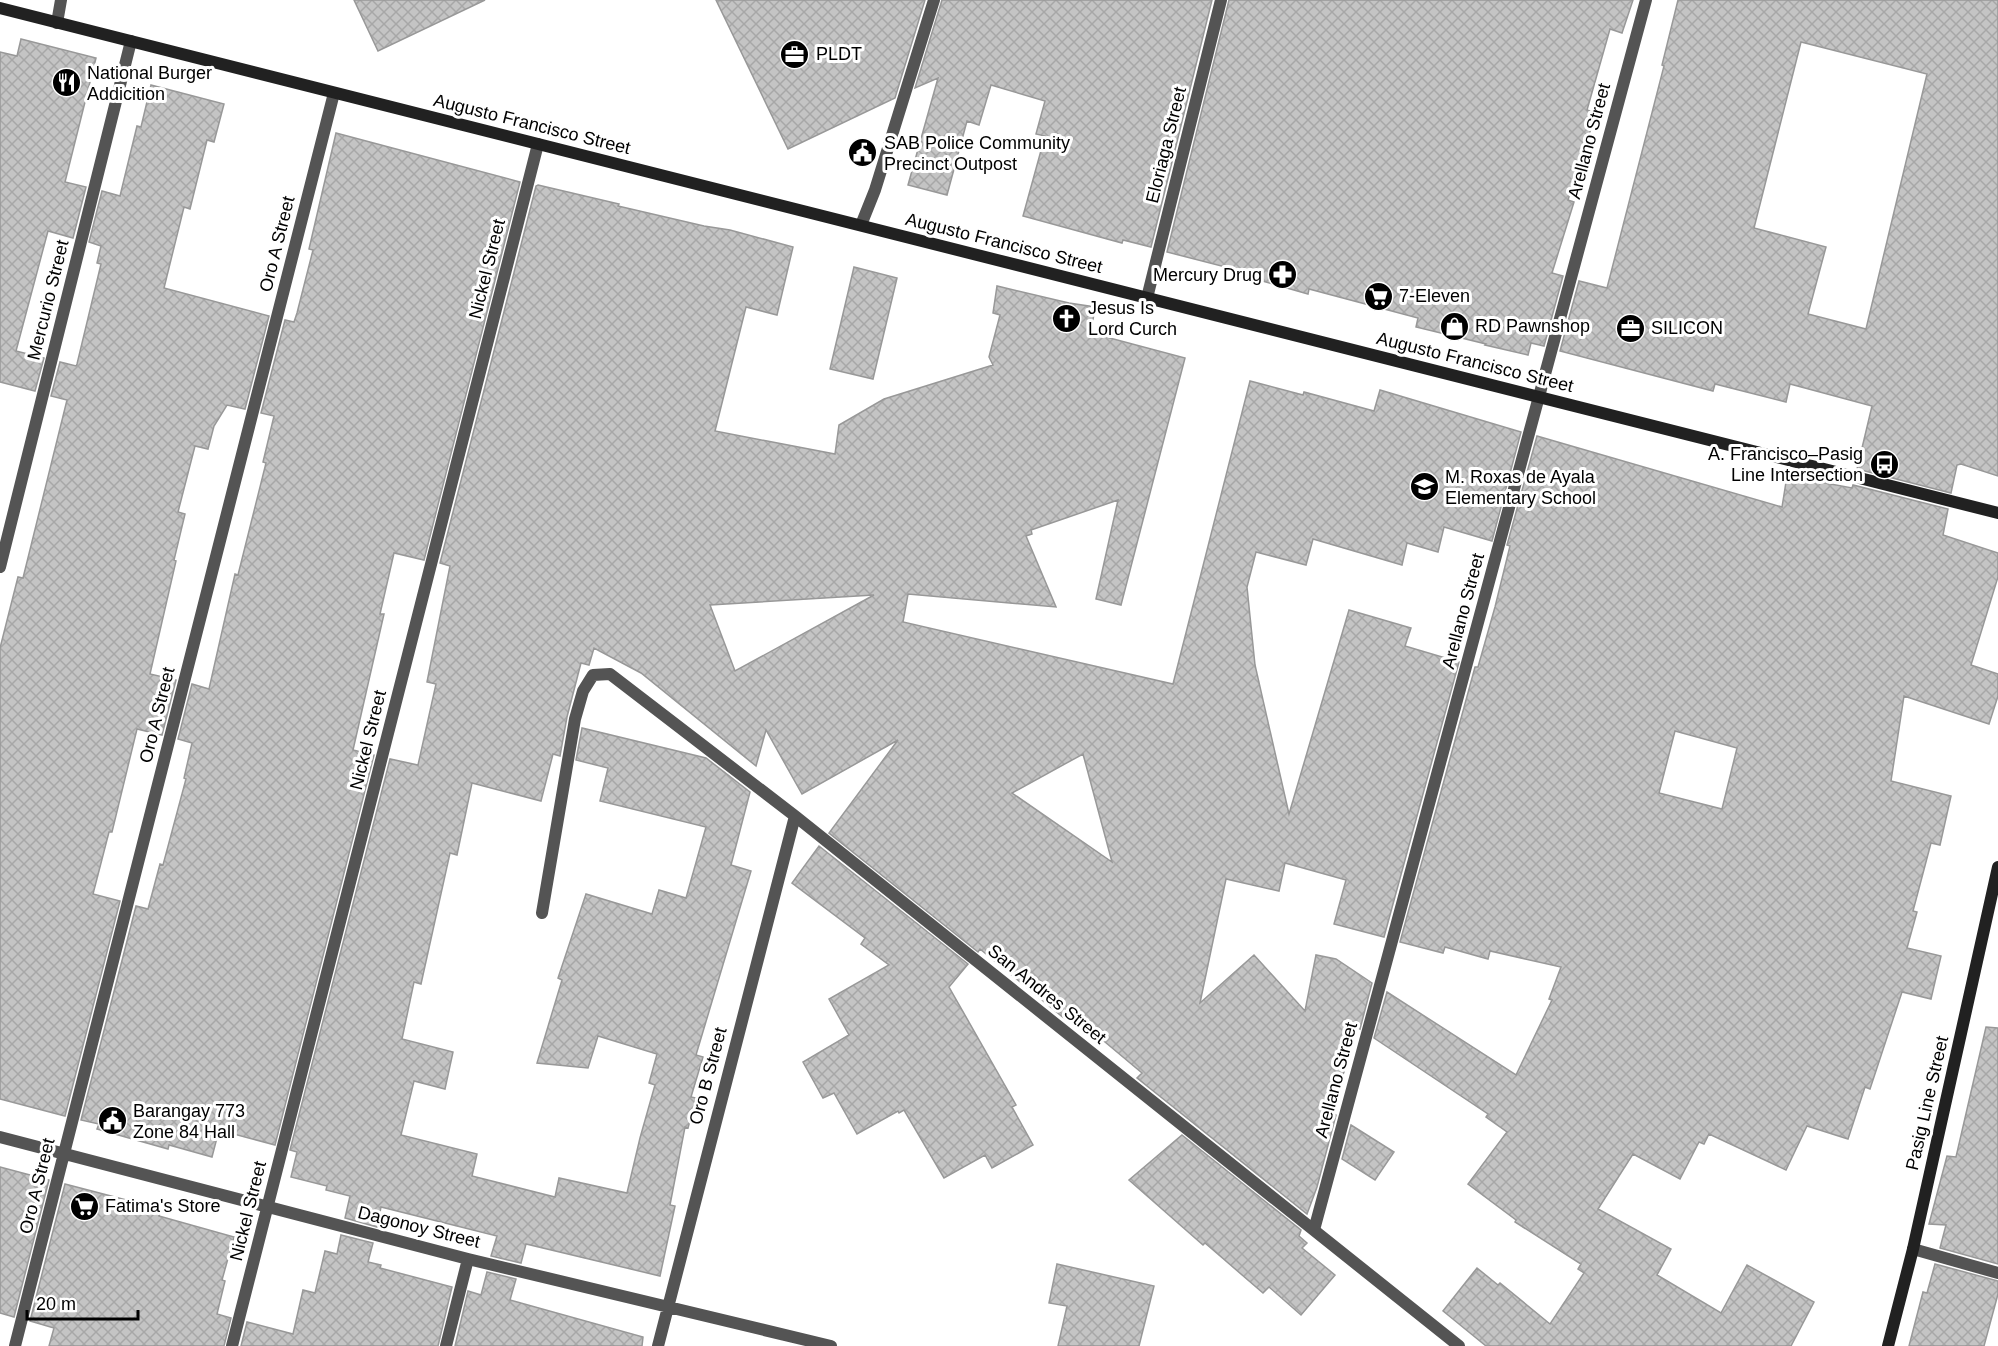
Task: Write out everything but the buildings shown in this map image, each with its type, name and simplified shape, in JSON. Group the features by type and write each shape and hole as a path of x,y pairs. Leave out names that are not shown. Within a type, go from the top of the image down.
{"street":[{"path":"57,23 61,0"},
{"path":"861,225 875,190 934,0"},
{"name":"Eloriaga Street","path":"1147,298 1221,0"},
{"name":"Arellano Street","path":"1314,1230 1646,0"},
{"name":"Augusto Francisco Street","path":"0,8 1998,513"},
{"name":"Mercurio Street","path":"0,567 130,41"},
{"name":"Oro A Street","path":"15,1346 334,93"},
{"name":"Nickel Street","path":"232,1346 538,144"},
{"name":"San Andres Street","path":"542,913 575,719 583,691 592,675 610,674 795,816 1459,1346"},
{"name":"Oro B Street","path":"658,1346 795,816"},
{"name":"Pasig Line Street","path":"1888,1346 1913,1249 1998,867"},
{"name":"Dagonoy Street","path":"0,1137 468,1259 831,1346"},
{"path":"1913,1249 1998,1273"},
{"path":"446,1346 468,1259"}],"place":[{"name":"PLDT","path":"795,54"},
{"name":"National Burger Addicition","path":"66,83"},
{"name":"SAB Police Community Precinct Outpost","path":"863,153"},
{"name":"Mercury Drug","path":"1283,275"},
{"name":"7-Eleven","path":"1378,296"},
{"name":"Jesus Is Lord Curch","path":"1067,318"},
{"name":"RD Pawnshop","path":"1454,326"},
{"name":"SILICON","path":"1630,328"},
{"name":"A. Francisco–Pasig Line Intersection","path":"1884,464"},
{"name":"M. Roxas de Ayala Elementary School","path":"1424,487"},
{"name":"Barangay 773 Zone 84 Hall","path":"112,1121"},
{"name":"Fatima's Store","path":"84,1206"}]}
